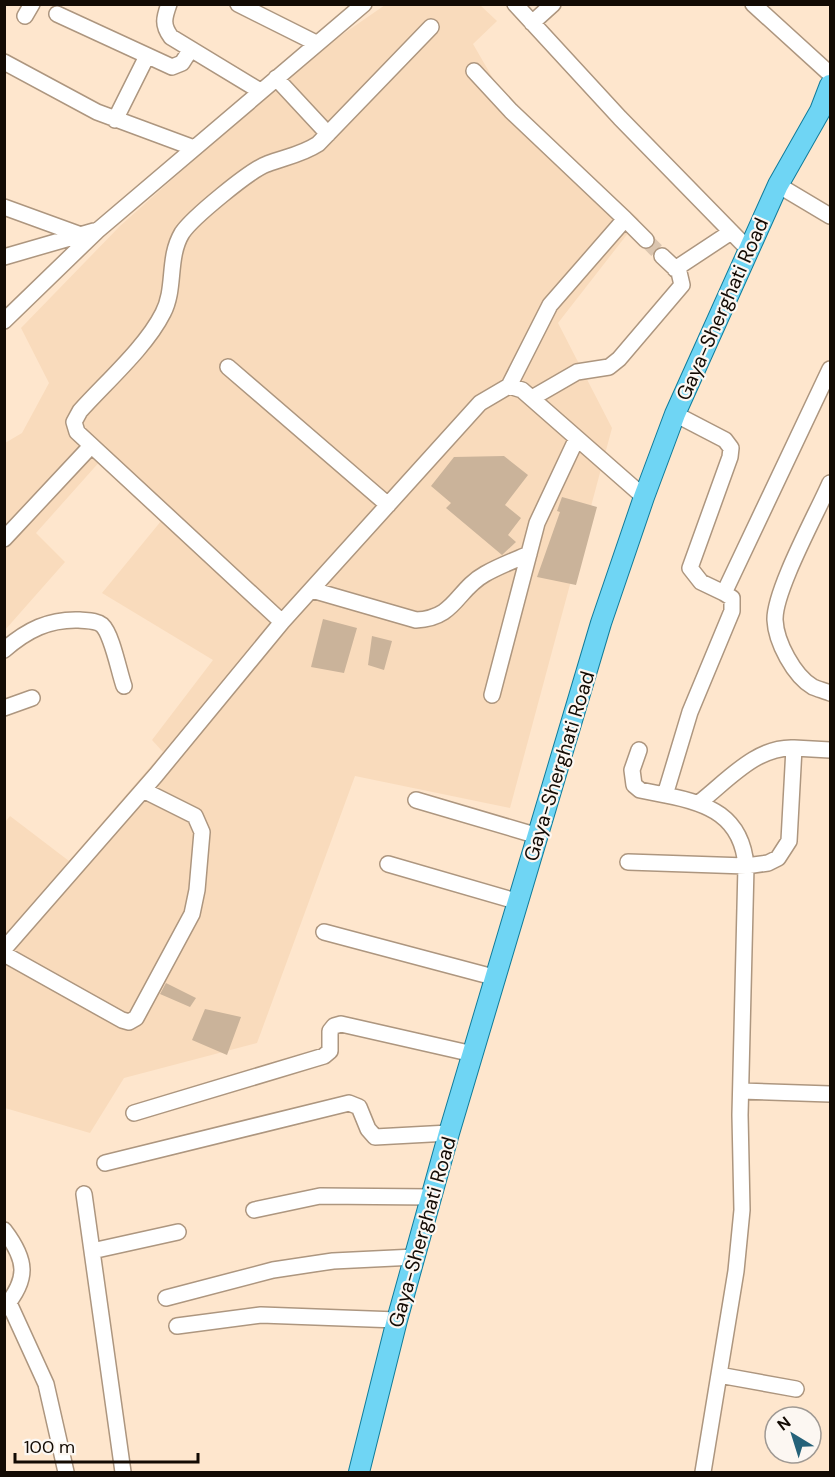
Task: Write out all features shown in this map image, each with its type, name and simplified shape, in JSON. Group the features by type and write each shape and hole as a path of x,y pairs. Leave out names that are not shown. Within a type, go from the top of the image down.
{"main road":[{"name":"Gaya-Sherghati Road","path":"359,1473 397,1320 449,1133 602,623 644,497 675,414 778,185 820,111 831,85"}],"street":[{"path":"169,4 164,20 165,29 171,37 260,91"},
{"path":"238,4 316,43"},
{"path":"515,4 749,250"},
{"path":"532,23 552,4"},
{"path":"753,4 831,74"},
{"path":"4,321 97,231 357,6"},
{"path":"57,14 172,67 178,67 183,63 191,49"},
{"path":"282,622 91,446 77,432 74,422 80,411 149,335 164,312 172,281 172,255 183,233 252,172 267,164 302,154 328,134 431,27"},
{"path":"115,120 147,56"},
{"path":"4,62 115,120 194,148"},
{"path":"474,71 511,111 646,240"},
{"path":"276,78 328,134"},
{"path":"778,185 831,216"},
{"path":"4,207 81,235"},
{"path":"4,949 143,790 282,622 480,403 509,386 550,305 625,219"},
{"path":"4,257 97,231"},
{"path":"675,268 731,232"},
{"path":"532,398 577,372 609,367 619,359 678,292 682,279 675,268 662,256"},
{"path":"228,367 388,505"},
{"path":"724,593 831,369"},
{"path":"509,386 522,390 532,398 576,440 644,497"},
{"path":"665,795 690,712 732,611 732,598 701,582 690,568 730,458 730,448 725,440 675,414"},
{"path":"492,695 537,523 576,440"},
{"path":"4,539 91,446"},
{"path":"831,483 779,595 775,620 782,643 794,668 812,686 831,693"},
{"path":"312,590 416,620 430,619 447,612 483,574 529,554"},
{"path":"4,650 21,636 51,622 95,621 106,631 124,686"},
{"path":"4,708 32,698"},
{"path":"700,802 758,756 780,747 831,750"},
{"path":"628,862 746,866 768,863 786,850 789,842 794,748"},
{"path":"639,750 632,770 633,785 640,790 700,802 713,807 740,837 745,848 740,1239 702,1473"},
{"path":"4,954 123,1020 129,1022 141,1012 192,914 197,890 202,832 195,816 143,790"},
{"path":"416,800 538,836"},
{"path":"388,864 519,902"},
{"path":"324,932 497,978"},
{"path":"134,1113 324,1056 330,1051 330,1031 334,1026 341,1024 473,1054"},
{"path":"741,1091 831,1094"},
{"path":"105,1164 349,1103 359,1107 368,1129 375,1137 449,1133"},
{"path":"84,1194 123,1473"},
{"path":"254,1210 320,1196 431,1197"},
{"path":"4,1230 22,1262 24,1273 7,1306 46,1384 66,1473"},
{"path":"92,1251 178,1232"},
{"path":"166,1298 294,1266 415,1257"},
{"path":"177,1326 261,1315 397,1320"},
{"path":"719,1374 796,1389"}],"shaded area":[{"path":"385,5 480,5 497,21 473,44 510,108 639,219 558,323 612,428 510,808 355,776 257,1043 124,1078 90,1133 5,1108 5,822 10,816 69,861 163,752 152,740 213,660 102,593 166,515 102,459 36,533 65,562 5,630 5,443 22,433 49,383 21,328 120,226 307,59"}],"building":[{"path":"504,456 528,475 505,505 521,518 508,535 516,542 502,555 446,508 451,503 431,486 454,457"},
{"path":"562,497 597,507 576,585 537,577 560,512 557,511"},
{"path":"323,619 357,628 344,673 311,667"},
{"path":"372,636 392,641 384,670 368,665"},
{"path":"166,983 196,998 190,1007 160,994"},
{"path":"205,1009 241,1017 227,1055 192,1040"}],"tunnel":[{"path":"646,240 662,256"}]}
